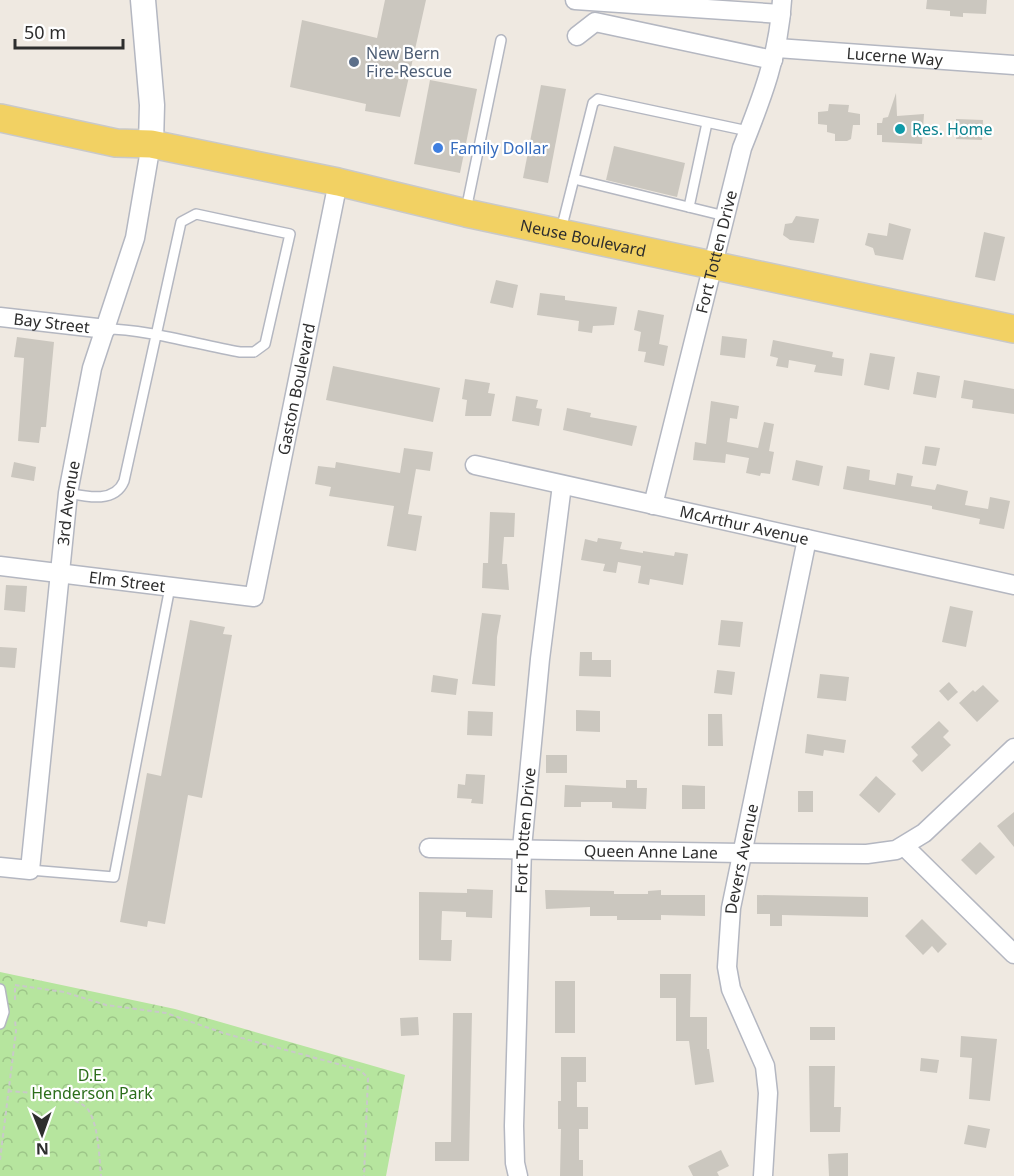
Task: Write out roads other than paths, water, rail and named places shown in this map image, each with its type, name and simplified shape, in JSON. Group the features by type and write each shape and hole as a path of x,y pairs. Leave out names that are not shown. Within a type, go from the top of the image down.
{"main road":[{"path":"143,0 152,105 151,144"},
{"name":"Neuse Boulevard","path":"0,100 119,126 151,144"},
{"name":"Neuse Boulevard","path":"0,118 116,143 151,144 338,182 466,213 1014,329"}],"street":[{"path":"575,0 782,7"},
{"name":"Fort Totten Drive","path":"653,505 711,266 748,131 775,54 782,7"},
{"name":"Lucerne Way","path":"577,36 595,22 775,54 1014,65"},
{"name":"3rd Avenue","path":"30,870 68,494 92,368 135,238 151,144"},
{"name":"Gaston Boulevard","path":"254,597 338,182"},
{"name":"Bay Street","path":"0,317 106,329"},
{"name":"McArthur Avenue","path":"475,465 1014,585"},
{"name":"Fort Totten Drive","path":"518,1176 515,1163 514,1126 522,848 540,660 562,485"},
{"name":"Devers Avenue","path":"763,1176 768,1104 765,1066 731,989 727,968 731,908 807,539"},
{"name":"Elm Street","path":"0,567 254,597"},
{"name":"Queen Anne Lane","path":"429,848 867,854 896,850 924,833 1014,748"},
{"path":"904,846 1014,954"},
{"path":"0,867 30,870"}],"lane":[{"path":"466,213 501,40"},
{"path":"560,232 593,103 598,99 748,131"},
{"path":"689,207 707,123"},
{"path":"574,179 725,216"},
{"path":"68,494 105,498 121,489 156,337 181,222 196,214 290,234 265,344 254,352 240,352 156,337 106,329"},
{"path":"30,870 114,877 170,587"},
{"path":"0,989 4,1012 0,1024"}],"place":[{"name":"New Bern Fire-Rescue","path":"354,62"},
{"name":"Res. Home","path":"900,129"},
{"name":"Family Dollar","path":"438,148"}],"park label":[{"name":"D.E. Henderson Park","path":"92,1084"}]}
